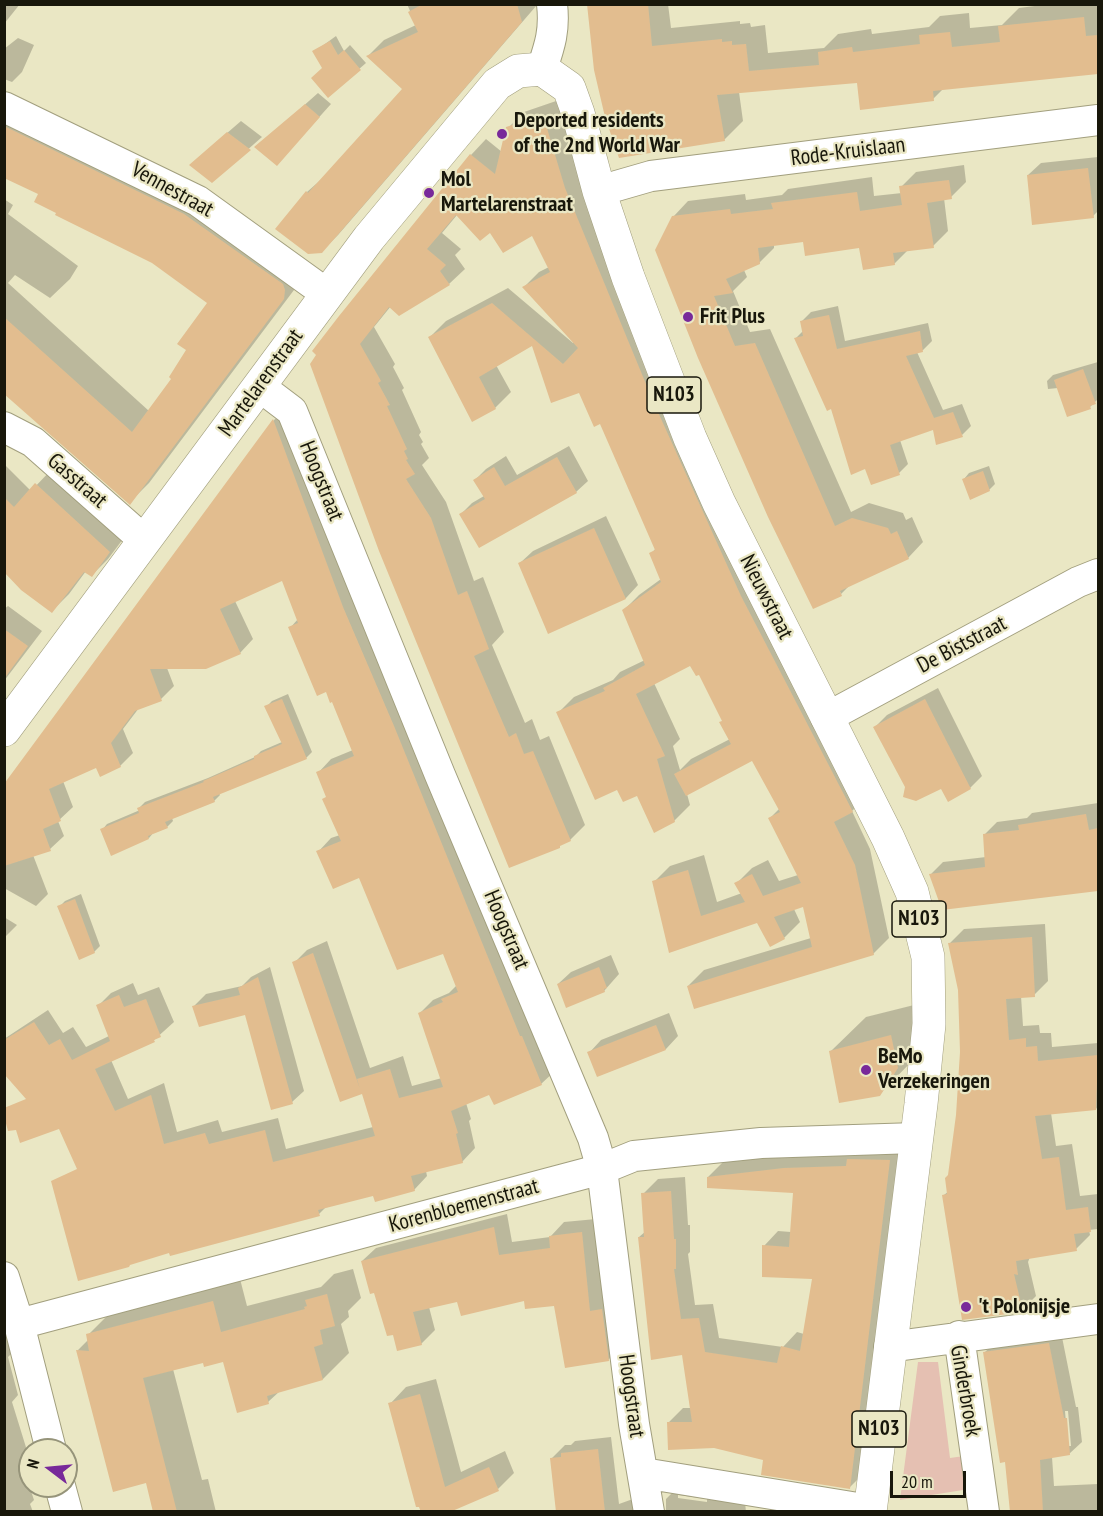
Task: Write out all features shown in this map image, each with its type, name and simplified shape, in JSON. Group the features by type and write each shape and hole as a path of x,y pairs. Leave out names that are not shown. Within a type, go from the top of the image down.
{"main road":[{"name":"Nieuwstraat","path":"542,69 569,88 578,113 598,191 628,277 690,438 719,503 888,838 912,892 928,957 929,1023 916,1138"},
{"name":"Martelarenstraat","path":"4,729 369,238 497,84 518,71 542,69"},
{"name":"N103","path":"870,1511 916,1138"}],"street":[{"path":"542,69 552,39 554,22 552,4"},
{"name":"Vennestraat","path":"4,107 198,201 327,294"},
{"name":"Rode-Kruislaan","path":"598,191 651,176 1098,120"},
{"name":"Hoogstraat","path":"259,386 292,411 440,775 593,1137 602,1169 634,1424 650,1512"},
{"name":"Gasstraat","path":"4,427 33,442 145,540"},
{"name":"De Biststraat","path":"826,718 1078,582 1098,574"},
{"name":"Korenbloemenstraat","path":"19,1324 602,1169 634,1156 761,1143 916,1138"},
{"path":"4,1277 19,1324 48,1438"},
{"path":"959,1336 1098,1319"},
{"name":"Ginderbroek","path":"889,1347 959,1336 984,1512"},
{"path":"643,1473 870,1511"}],"shaded area":[{"path":"918,1362 938,1362 950,1458 964,1456 963,1490 900,1500"}],"building":[{"path":"423,4 517,4 522,22 322,253 308,254 275,229 306,191 308,193 402,89 366,56 418,32 408,12"},
{"path":"587,4 648,4 652,46 722,39 722,42 732,41 732,45 746,44 749,71 819,65 818,52 852,47 853,52 920,44 919,35 950,32 952,47 1000,42 998,26 1084,17 1086,36 1098,35 1098,74 933,91 934,101 860,110 857,83 717,95 725,141 619,158 605,117 594,70"},
{"path":"330,41 338,55 344,50 361,70 328,98 311,78 322,68 312,51"},
{"path":"305,104 320,117 277,166 254,147"},
{"path":"543,115 565,188 653,401 741,596 853,812 834,822 855,865 874,955 694,1009 687,986 812,947 803,907 774,917 785,939 770,947 757,923 669,953 652,881 688,870 701,916 745,902 734,883 752,874 763,896 801,883 768,818 780,812 752,761 686,796 674,774 731,744 699,675 696,676 690,666 636,694 665,756 657,759 675,822 654,833 637,796 623,802 617,790 595,800 556,712 605,691 603,688 645,665 622,610 661,582 649,553 655,550 600,424 594,427 579,393 551,403 532,346 479,377 496,409 472,422 428,337 492,303 563,364 578,348 522,287 550,272 532,236 503,253 490,233 480,241 456,215 427,249 446,265 440,271 450,285 399,316 389,307 360,344 381,381 378,383 390,405 387,406 407,449 404,451 408,459 406,460 415,474 406,479 431,518 458,595 467,591 489,649 474,656 509,737 516,733 524,754 533,751 571,841 560,848 509,868 379,551 310,364 316,355 312,351 470,154 495,174 506,127"},
{"path":"4,126 184,214 283,284 285,290 284,299 130,505 4,394 4,317 132,432 171,379 169,377 186,350 177,344 207,303 152,263 55,215 56,213 34,202 38,194 4,178"},
{"path":"227,132 251,150 212,183 189,165"},
{"path":"1088,168 1094,218 1032,225 1027,175"},
{"path":"949,180 952,199 927,203 934,248 893,253 895,265 863,270 859,248 805,256 803,242 758,248 760,264 726,279 733,293 714,296 735,346 755,343 835,526 852,518 888,528 891,534 897,531 909,559 840,591 842,596 813,609 768,517 698,358 655,250 672,216 730,209 731,214 773,209 771,203 857,192 860,211 902,205 899,186"},
{"path":"829,315 837,349 920,331 923,352 906,356 934,418 953,412 963,437 936,445 933,430 890,445 900,475 871,485 865,469 851,475 831,409 827,411 794,338 803,336 800,321"},
{"path":"1083,369 1096,404 1090,406 1091,409 1067,417 1054,380"},
{"path":"273,419 343,607 542,1085 494,1105 489,1095 451,1111 458,1133 456,1134 463,1163 411,1176 415,1191 375,1202 373,1196 318,1210 320,1216 170,1256 169,1253 78,1281 51,1181 77,1169 59,1129 20,1143 16,1130 8,1131 4,1116 4,1108 26,1099 4,1074 4,1040 34,1022 49,1045 60,1039 72,1060 110,1041 96,1005 119,995 124,1007 146,999 161,1037 154,1040 155,1042 95,1069 115,1111 151,1095 164,1144 205,1133 209,1144 265,1130 273,1162 375,1136 362,1094 340,1102 292,962 313,953 360,1089 357,1079 390,1069 399,1098 443,1087 418,1013 443,1002 441,999 458,992 443,954 397,970 359,878 333,889 316,851 341,841 322,799 326,797 316,772 354,756 326,692 317,696 288,627 298,623 282,581 220,609 241,654 206,669 150,669 162,701 135,711 111,743 121,767 100,777 96,768 49,789 61,821 43,829 51,851 4,866 4,784"},
{"path":"557,457 577,493 479,548 459,514 485,499 473,480 494,467 505,486"},
{"path":"983,471 990,491 970,500 962,479"},
{"path":"35,483 110,552 92,577 84,572 52,613 21,590 4,572 4,497 14,507"},
{"path":"594,528 626,599 548,634 518,563"},
{"path":"4,629 28,646 4,679"},
{"path":"282,699 307,759 213,797 215,802 165,822 168,828 111,856 100,829 139,813 137,808 204,782 282,744 264,706"},
{"path":"925,699 971,789 948,802 941,789 916,801 903,797 905,787 873,727"},
{"path":"1086,814 1089,830 1098,828 1098,891 942,910 929,874 985,867 983,834 1019,830 1018,825"},
{"path":"75,899 95,953 79,960 57,906"},
{"path":"1032,937 1035,997 1006,999 1009,1040 1026,1038 1026,1047 1037,1046 1038,1061 1098,1055 1096,1110 1035,1116 1042,1159 1059,1157 1066,1210 1088,1207 1091,1232 1074,1234 1077,1251 1016,1261 1018,1275 1014,1274 1023,1312 962,1320 942,1195 947,1194 945,1178 948,1175 956,1115 960,1052 958,990 948,943"},
{"path":"599,967 607,988 604,989 605,992 566,1008 557,984"},
{"path":"258,977 293,1104 271,1110 245,1015 199,1027 192,1006 240,995 238,988"},
{"path":"656,1025 666,1050 597,1077 587,1052"},
{"path":"891,1035 898,1068 880,1096 839,1103 829,1051"},
{"path":"847,1159 890,1160 850,1489 761,1475 763,1460 714,1448 668,1450 667,1422 692,1422 682,1355 651,1360 638,1237 644,1237 641,1193 671,1191 674,1239 676,1239 676,1269 674,1269 681,1319 699,1318 705,1352 777,1363 781,1346 800,1351 812,1279 762,1277 762,1245 789,1247 793,1193 707,1188 707,1177 784,1168 846,1166"},
{"path":"494,1227 499,1255 550,1248 549,1236 582,1232 590,1311 602,1309 609,1361 565,1368 554,1306 525,1309 524,1301 461,1316 457,1302 413,1312 422,1345 397,1351 393,1335 387,1336 374,1293 370,1294 361,1261"},
{"path":"327,1294 335,1326 320,1330 323,1344 314,1347 323,1380 267,1396 269,1404 237,1413 223,1362 204,1367 203,1363 143,1378 177,1512 153,1512 146,1483 113,1492 76,1350 89,1351 86,1334 213,1301 221,1332 305,1309 304,1307 307,1306 305,1300"},
{"path":"1049,1343 1064,1418 1067,1418 1070,1455 1040,1460 1043,1512 1010,1512 1005,1462 1000,1463 983,1352"},
{"path":"420,1394 445,1487 489,1467 499,1491 450,1512 421,1512 419,1507 416,1507 388,1403"},
{"path":"598,1449 605,1512 556,1512 550,1458 561,1457 561,1453"}],"place":[{"name":"Deported residents of the 2nd World War","path":"502,134"},
{"name":"Mol Martelarenstraat","path":"429,193"},
{"name":"Frit Plus","path":"688,317"},
{"name":"BeMo Verzekeringen","path":"866,1070"},
{"name":"'t Polonijsje","path":"966,1307"}]}
